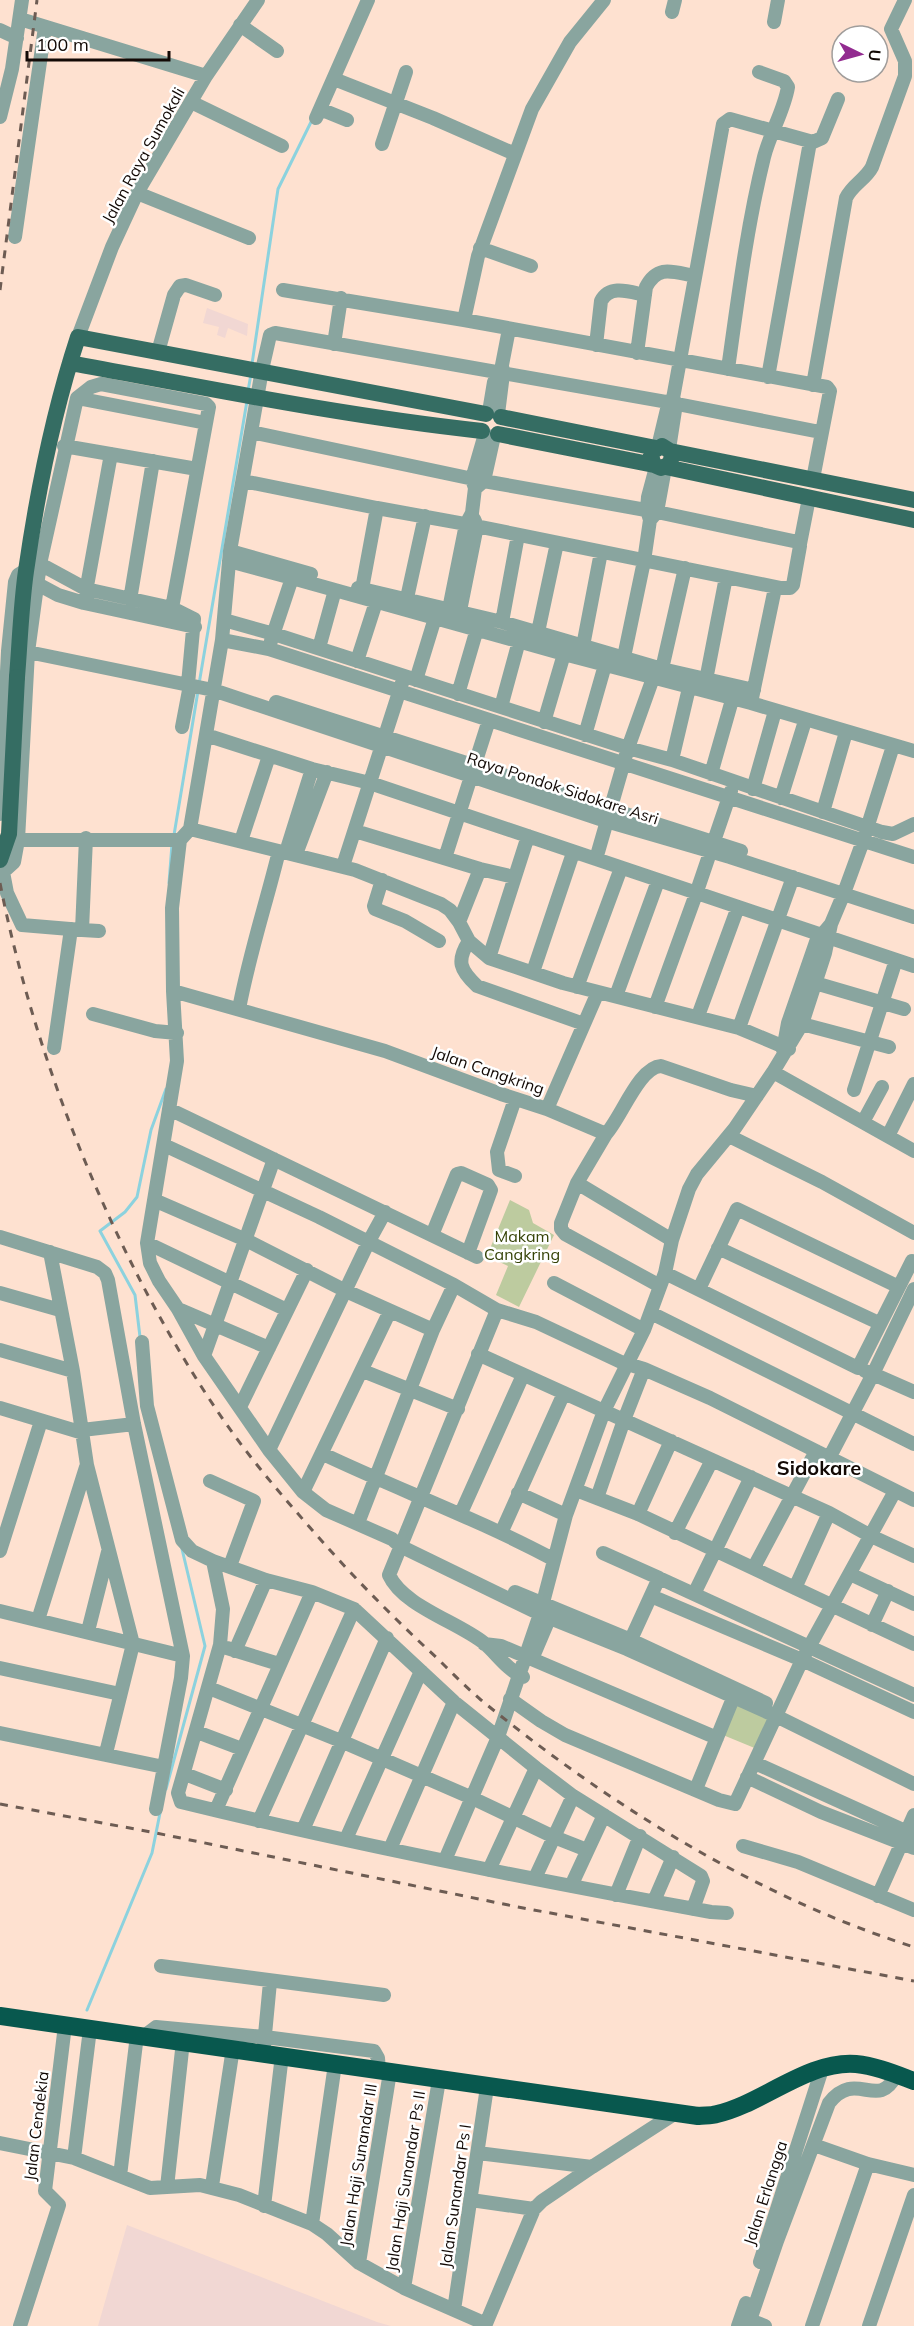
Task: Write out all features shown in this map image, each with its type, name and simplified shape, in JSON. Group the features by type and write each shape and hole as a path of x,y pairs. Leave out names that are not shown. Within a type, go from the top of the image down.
{"highway":[{"path":"0,2019 65,2025 233,2048 270,2047 335,2064 698,2116 717,2114 822,2069 842,2064 857,2064 914,2081"}],"main road":[{"path":"2,866 9,834 39,493 70,404 70,363 78,337 252,368 492,424 662,458 813,479 914,500"},
{"path":"70,363 247,396 435,426 492,424"},
{"path":"662,458 809,498 914,520"}],"street":[{"path":"0,117 17,38 22,0"},
{"name":"Jalan Raya Sumokali","path":"78,337 112,247 137,193 206,76 258,0"},
{"path":"347,120 318,114 369,0"},
{"path":"464,320 480,248 532,109 556,63 604,0"},
{"path":"774,22 778,0"},
{"path":"813,385 846,198 850,190 869,173 904,82 905,61 891,29 905,0"},
{"path":"20,19 206,76"},
{"path":"240,25 277,51"},
{"path":"15,237 45,27"},
{"path":"0,30 17,38"},
{"path":"382,144 406,72"},
{"path":"728,369 741,276 757,189 765,154 788,84 759,72"},
{"path":"334,80 515,154"},
{"path":"624,657 644,561 723,124 730,119 813,141 822,138 838,99"},
{"path":"191,102 282,146"},
{"path":"768,377 813,141"},
{"path":"137,193 249,238"},
{"path":"480,248 531,266"},
{"path":"637,352 645,295 654,274 662,271 695,276"},
{"path":"158,352 174,295 180,286 186,285 215,295"},
{"path":"283,290 341,298 827,387 830,391 813,479"},
{"path":"596,345 601,301 604,296 615,290 645,295"},
{"path":"334,344 341,298"},
{"path":"454,610 472,521 477,483 492,424 509,329"},
{"path":"182,727 199,683 222,640 229,556 251,432 247,396 252,368 273,333 500,370 672,401 757,421 815,431 822,430"},
{"path":"2,866 14,861 18,840 31,577 64,446 70,404 91,387 100,384 206,404 209,407 172,608"},
{"path":"251,432 477,483 651,514 800,544"},
{"path":"64,446 197,469"},
{"path":"85,596 111,454"},
{"path":"130,600 153,461"},
{"path":"243,481 377,508 472,521 518,535 788,589 793,585 809,498"},
{"path":"362,589 377,508"},
{"path":"407,598 425,516"},
{"path":"502,622 518,535"},
{"path":"538,632 557,543"},
{"path":"583,646 601,552"},
{"path":"229,556 292,578 605,665 706,680 753,697 775,711 914,752"},
{"path":"229,556 538,632 624,657 688,688 732,700 753,697"},
{"path":"596,859 628,748 658,673 685,568"},
{"path":"0,814 8,651 15,582 18,575 195,627"},
{"path":"31,577 58,595 130,600 172,608 194,620 199,683 207,735 190,829"},
{"path":"706,680 726,577"},
{"path":"269,649 292,578"},
{"path":"753,697 775,588"},
{"path":"318,648 335,590"},
{"path":"357,661 376,602"},
{"path":"343,866 399,691 410,678 435,618"},
{"path":"224,620 318,648 585,735 672,760 893,834 914,824"},
{"path":"458,694 477,629"},
{"path":"222,640 269,649 914,857"},
{"path":"501,708 519,641"},
{"name":"Raya Pondok Sidokare Asri","path":"28,648 199,683 711,847 793,877 847,889 914,909"},
{"path":"544,722 564,654"},
{"path":"585,735 605,665"},
{"path":"672,760 688,688"},
{"path":"711,774 732,700"},
{"path":"753,789 775,711"},
{"path":"445,858 489,720"},
{"path":"781,798 805,721"},
{"path":"823,812 846,732"},
{"path":"207,735 312,769 370,783 696,894 779,920 827,932 914,966"},
{"path":"442,1860 528,1659 546,1611 553,1559 566,1515 604,1411 651,1313 689,1189 697,1174 732,1132 757,1096 802,1024 827,932 847,889 893,746"},
{"path":"241,841 269,756"},
{"path":"304,816 312,769"},
{"path":"239,1008 247,966 287,852 327,772"},
{"path":"655,1007 734,782"},
{"path":"18,840 86,838 173,840 190,829 343,866 441,904 450,910 469,940 489,958 577,987 739,1028 785,1050"},
{"path":"355,831 514,877"},
{"path":"489,958 528,836"},
{"path":"54,1048 76,929 86,838"},
{"path":"173,840 171,1033 177,1061 147,1243 150,1263 204,1356 269,1450 303,1492 326,1510 546,1611 629,1644 847,1747 914,1784"},
{"path":"711,847 847,889"},
{"path":"0,853 7,892 22,925 99,931"},
{"path":"533,972 573,853"},
{"path":"577,987 621,868"},
{"path":"459,922 480,869"},
{"path":"739,1028 793,877"},
{"path":"382,880 375,909 405,921 439,941"},
{"path":"616,996 658,881"},
{"name":"Raya Pondok Sidokare Asri","path":"847,889 914,917"},
{"path":"698,1016 738,907"},
{"path":"785,1050 788,1023 816,942 827,932"},
{"path":"469,940 461,956 461,963 467,976 477,986 584,1024"},
{"path":"854,1090 896,960"},
{"path":"815,983 904,1009"},
{"name":"Jalan Cangkring","path":"172,991 239,1008 385,1051 515,1099 547,1108 606,1134"},
{"path":"547,1108 598,992"},
{"path":"93,1014 171,1033"},
{"path":"802,1024 889,1047"},
{"path":"757,1096 731,1090 661,1066 648,1071 577,1183 561,1223 563,1232 662,1280 699,1289 858,1368 914,1392"},
{"path":"773,1072 914,1151"},
{"path":"888,1136 914,1084"},
{"path":"862,1122 882,1087"},
{"path":"515,1099 497,1152 499,1170 515,1176"},
{"path":"169,1109 473,1255 491,1190 489,1185 458,1173 432,1235"},
{"path":"732,1132 914,1225"},
{"path":"164,1145 454,1284 497,1310 536,1322 576,1345 643,1372 731,1412 894,1494 914,1508"},
{"path":"204,1356 274,1159"},
{"path":"823,1180 914,1233"},
{"path":"577,1183 672,1240"},
{"path":"154,1200 246,1240 346,1291 433,1330"},
{"path":"699,1289 736,1210 739,1209 899,1287"},
{"path":"269,1450 385,1212"},
{"path":"0,1237 97,1267 105,1273 108,1280 134,1424 183,1656 181,1678 156,1809"},
{"path":"147,1243 287,1310"},
{"path":"718,1248 879,1323"},
{"path":"50,1252 73,1371 87,1466 133,1644 106,1754"},
{"path":"858,1368 913,1260"},
{"path":"240,1407 307,1270"},
{"path":"554,1283 644,1330"},
{"path":"358,1523 433,1330 454,1284"},
{"path":"828,1460 914,1289"},
{"path":"0,1293 60,1310"},
{"path":"178,1309 269,1348"},
{"path":"497,1310 421,1497 398,1542 390,1570 391,1579 410,1598 484,1644 516,1684 541,1721 565,1734 719,1800 735,1804 802,1660 894,1494"},
{"path":"303,1492 390,1311"},
{"path":"651,1313 914,1444"},
{"path":"142,1342 147,1406 182,1540 192,1551 266,1580 312,1592 354,1609 454,1702 496,1732 573,1796 701,1876 703,1881 693,1909"},
{"path":"0,1350 73,1371"},
{"path":"478,1354 829,1513 914,1556"},
{"path":"363,1371 458,1409"},
{"path":"597,1498 643,1372"},
{"path":"461,1513 523,1375"},
{"path":"501,1531 564,1393"},
{"path":"0,1408 83,1431 134,1424"},
{"path":"0,1551 41,1421"},
{"path":"638,1514 671,1442"},
{"path":"323,1454 376,1479 501,1531 553,1559"},
{"path":"754,1567 814,1454"},
{"path":"675,1533 712,1460"},
{"path":"38,1620 87,1466"},
{"path":"694,1594 751,1478"},
{"path":"210,1481 254,1501 230,1566"},
{"path":"576,1490 638,1514 675,1533 716,1549 914,1644"},
{"path":"518,1493 566,1515"},
{"path":"894,1494 914,1500"},
{"path":"795,1588 829,1513"},
{"path":"88,1631 109,1550"},
{"path":"603,1552 914,1695"},
{"path":"213,1561 223,1609 220,1646 178,1793 181,1802 489,1870 693,1909 727,1913"},
{"path":"850,1574 914,1604"},
{"path":"629,1644 659,1578"},
{"path":"235,1651 266,1580"},
{"path":"872,1624 888,1591"},
{"path":"216,1810 312,1592"},
{"path":"651,1596 802,1660 914,1712"},
{"path":"259,1821 354,1609"},
{"path":"0,1611 183,1656"},
{"path":"738,1633 746,1618"},
{"path":"303,1830 387,1638"},
{"path":"484,1644 501,1646 717,1738"},
{"path":"220,1646 279,1664"},
{"path":"0,1668 120,1694"},
{"path":"346,1839 421,1671"},
{"path":"874,1694 880,1679"},
{"path":"209,1688 341,1741 587,1850"},
{"path":"696,1789 735,1694"},
{"path":"390,1849 454,1702"},
{"path":"197,1732 242,1749"},
{"path":"0,1733 164,1767"},
{"path":"847,1747 914,1775"},
{"path":"755,1763 907,1836 914,1848"},
{"path":"489,1870 536,1767"},
{"path":"185,1774 226,1790"},
{"path":"747,1778 821,1812 907,1836"},
{"path":"535,1878 573,1796"},
{"path":"821,1812 827,1797"},
{"path":"571,1886 604,1815"},
{"path":"878,1896 907,1836 914,1815"},
{"path":"616,1894 640,1836"},
{"path":"743,1846 798,1862 914,1910"},
{"path":"654,1901 673,1857"},
{"path":"161,1966 384,1995"},
{"path":"264,2206 273,1982"},
{"name":"Jalan Cendekia","path":"20,2326 59,2205 45,2192 53,2152 65,2025"},
{"path":"120,2176 140,2035 156,2027 270,2047 374,2051 385,2071"},
{"path":"74,2158 90,2029"},
{"path":"167,2187 183,2041"},
{"path":"212,2186 233,2048"},
{"path":"312,2224 335,2064"},
{"name":"Jalan Erlangga","path":"743,2321 822,2069"},
{"name":"Jalan Haji Sunandar III","path":"359,2263 385,2071"},
{"path":"765,2326 743,2321 777,2241 829,2103 836,2094 849,2088 881,2091 890,2087 896,2075"},
{"name":"Jalan Haji Sunandar Ps II","path":"404,2288 438,2080"},
{"name":"Jalan Sunandar Ps I","path":"454,2310 487,2087"},
{"path":"0,2143 74,2158 150,2188 183,2185 212,2186 239,2195 312,2224 327,2234 359,2263 404,2288 485,2325 534,2209 592,2167 674,2114"},
{"path":"814,2145 868,2164 914,2175"},
{"path":"478,2153 592,2167"},
{"path":"812,2326 868,2164"},
{"path":"869,2326 914,2196"},
{"path":"471,2200 534,2209"},
{"path":"878,2326 914,2220"}],"shaded area":[{"path":"207,308 248,324 247,336 228,328 225,338 217,335 219,327 203,323"},
{"path":"127,2225 377,2322 391,2326 98,2326"}],"green space":[{"name":"Makam Cangkring","path":"510,1200 529,1210 533,1223 554,1235 519,1307 496,1295 508,1266 487,1256"},
{"path":"737,1702 772,1716 757,1749 723,1735"}],"waterway":[{"path":"252,364 278,189 312,120"},
{"path":"248,391 251,374"},
{"path":"199,684 247,401"},
{"path":"174,835 198,691"},
{"path":"169,883 172,844"},
{"path":"140,1337 135,1295 100,1231 125,1212 137,1197 151,1130 166,1089"},
{"path":"166,1789 205,1646 182,1549"},
{"path":"87,2010 152,1853 160,1813"}],"railway":[{"path":"0,290 37,0"},
{"path":"0,883 15,951 34,1020 57,1089 113,1225 180,1353 218,1412 285,1499 369,1592 464,1685 580,1775 632,1811 741,1874 798,1902 914,1947"},
{"path":"0,1804 151,1832 518,1907 914,1981"}],"district":[{"name":"Sidokare","path":"819,1468"}]}
